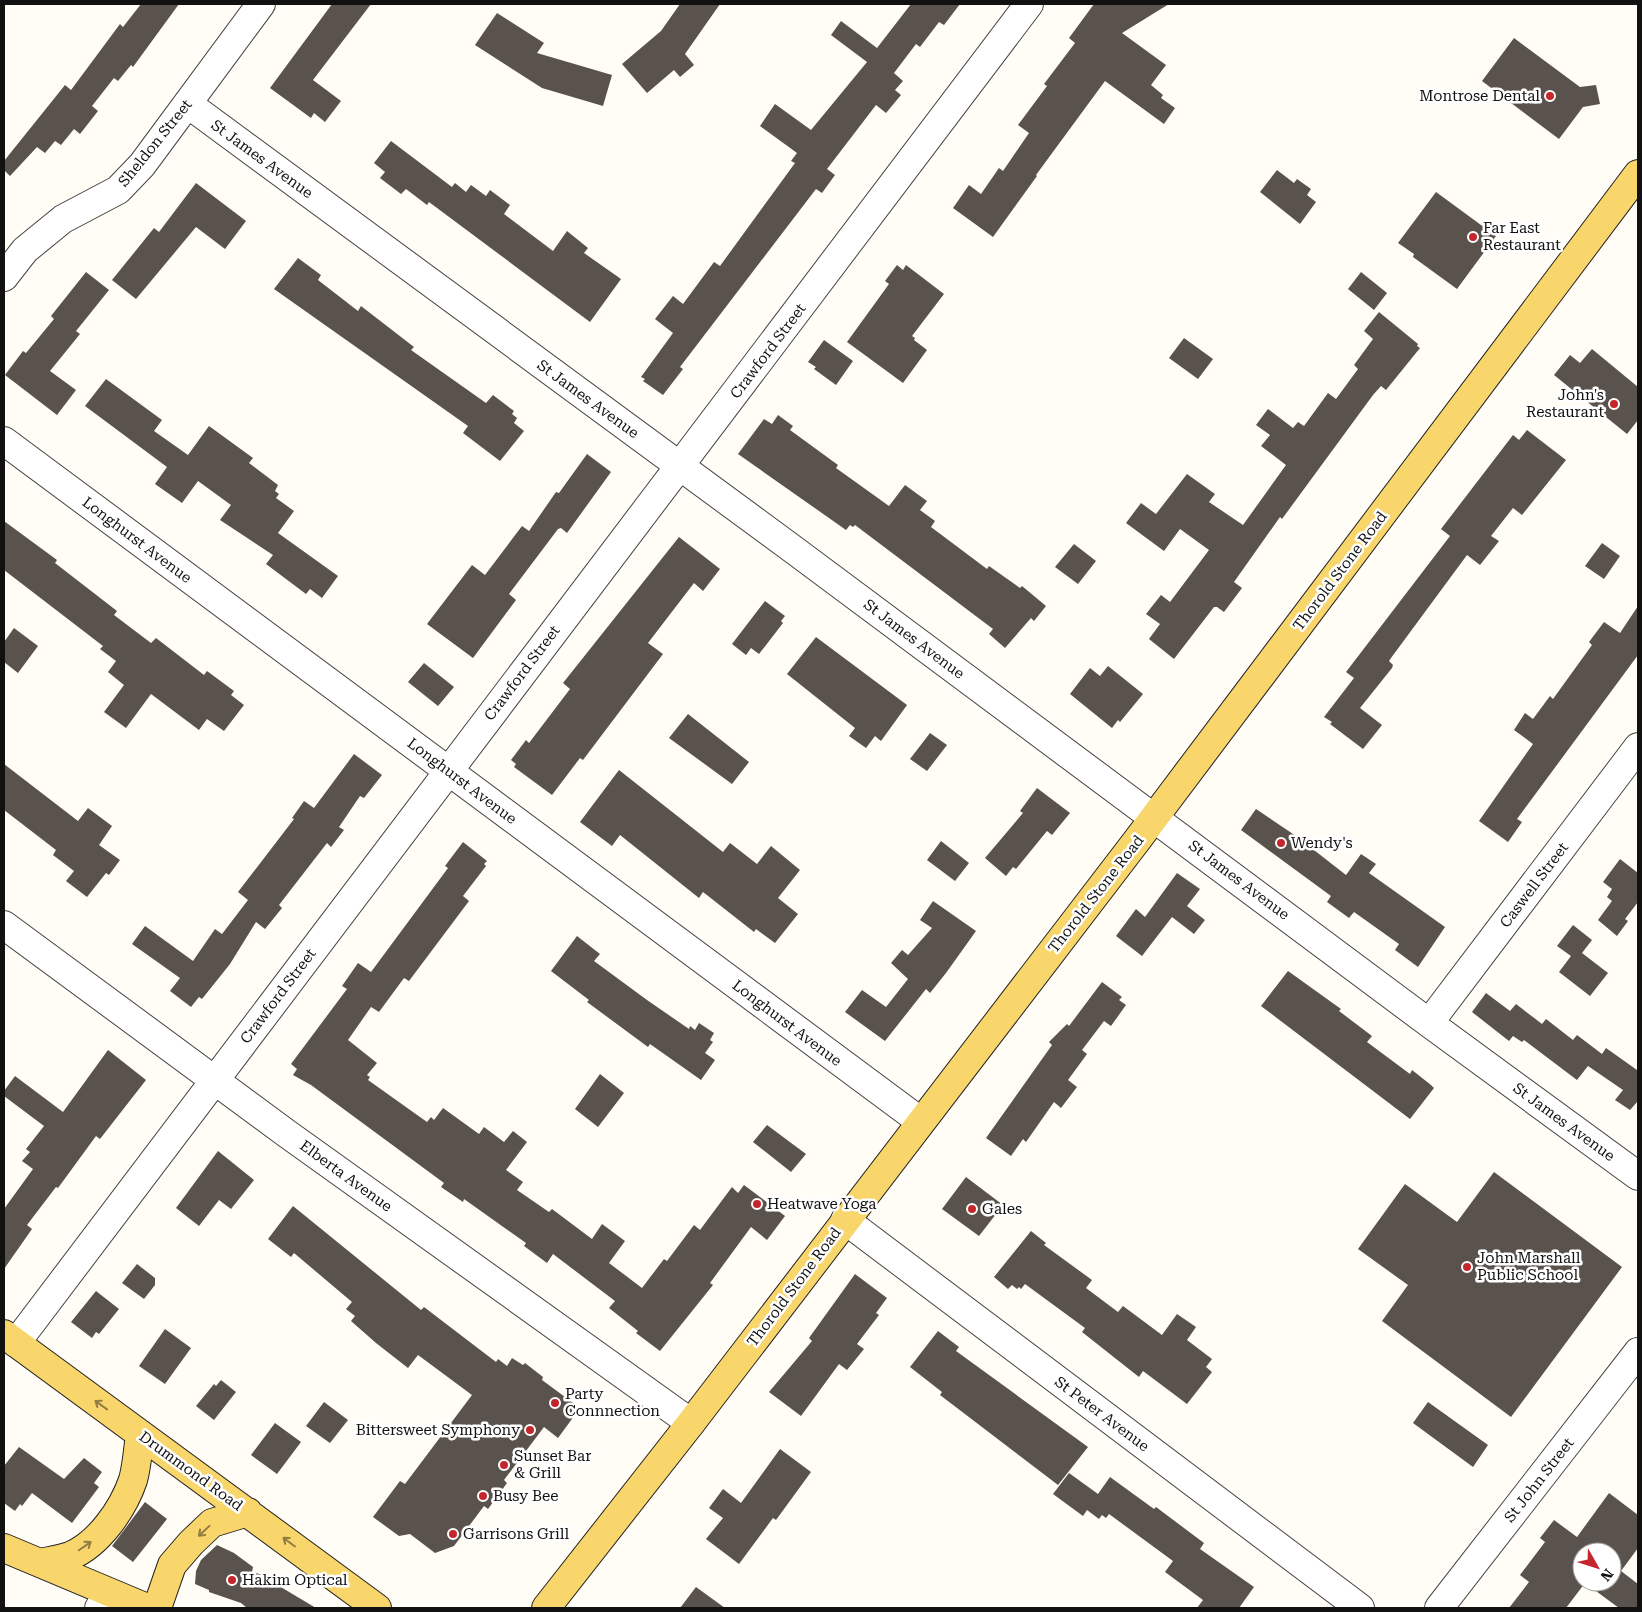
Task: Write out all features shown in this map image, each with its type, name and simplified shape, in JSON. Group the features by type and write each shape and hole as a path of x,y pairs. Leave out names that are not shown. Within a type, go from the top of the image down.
{"main road":[{"name":"Thorold Stone Road","path":"546,1608 691,1423 1154,817 1638,174"},
{"name":"Drummond Road","path":"10,1338 377,1608"},
{"path":"40,1563 70,1556 90,1542 110,1521 124,1501 133,1479 140,1434"},
{"path":"157,1608 172,1565 191,1543 212,1523 248,1512"},
{"path":"4,1548 40,1563 105,1601 147,1608"}],"street":[{"name":"Sheldon Street","path":"4,278 25,250 63,219 118,190 142,165 261,4"},
{"name":"Crawford Street","path":"10,1338 215,1081 447,771 680,467 1029,4"},
{"name":"St James Avenue","path":"188,104 1638,1176"},
{"name":"Longhurst Avenue","path":"4,441 920,1121"},
{"name":"Caswell Street","path":"1429,1023 1638,747"},
{"name":"Elberta Avenue","path":"4,925 215,1081 691,1423"},
{"name":"St Peter Avenue","path":"845,1220 1360,1608"},
{"name":"St John Street","path":"1439,1608 1638,1352"}],"building":[{"path":"141,4 179,4 133,67 131,65 118,81 114,78 92,106 98,111 80,134 74,129 61,145 55,141 45,153 37,147 10,176 4,170 4,161 65,85 71,90 120,24 123,27"},
{"path":"332,4 371,4 313,80 341,101 325,122 314,113 311,118 270,88"},
{"path":"680,4 720,4 685,54 694,65 680,77 674,70 647,93 622,64 661,31"},
{"path":"911,4 960,4 944,25 939,22 920,47 916,44 894,73 903,81 895,90 901,95 886,113 876,105 827,169 835,175 822,193 816,189 680,367 683,369 663,395 643,381 645,379 641,377 673,333 655,319 673,296 683,304 714,262 720,266 795,163 791,161 797,153 760,126 775,104 811,130 867,62 831,35 841,21 877,48"},
{"path":"1094,4 1169,4 1122,33 1166,65 1151,85 1163,95 1161,98 1175,108 1164,124 1105,81 993,237 953,208 969,185 981,194 999,168 1003,171 1029,133 1018,125 1047,86 1044,84 1075,43 1069,38"},
{"path":"497,13 544,43 537,53 612,75 603,106 542,88 475,45"},
{"name":"Montrose Dental","path":"1514,38 1580,87 1596,85 1600,104 1583,107 1559,139 1482,81"},
{"path":"391,141 452,187 455,183 466,192 471,185 486,196 490,190 510,205 504,214 553,251 567,231 588,248 584,253 621,279 590,322 429,202 427,205 406,189 401,194 380,178 385,172 374,163"},
{"path":"1277,170 1294,183 1297,179 1311,189 1307,195 1316,202 1300,224 1260,192"},
{"path":"196,183 246,221 225,249 196,227 136,299 112,280 154,228 159,232"},
{"path":"1436,192 1496,236 1457,289 1413,257 1414,254 1398,243"},
{"path":"298,258 321,275 318,280 358,311 361,306 414,347 411,350 486,403 493,395 514,411 512,414 517,418 514,423 524,431 500,461 463,433 468,426 274,289"},
{"path":"897,265 903,270 906,265 944,294 912,336 915,338 914,340 927,350 903,383 847,342 889,284 885,281"},
{"path":"86,272 109,290 76,331 80,334 50,371 76,390 57,415 5,375 23,351 26,353 54,319 51,316"},
{"path":"1361,272 1387,293 1374,310 1348,289"},
{"path":"1379,312 1418,344 1417,346 1420,348 1386,390 1381,386 1373,395 1282,519 1280,517 1234,582 1242,588 1224,612 1214,607 1174,659 1149,639 1160,624 1146,614 1161,595 1170,602 1209,550 1180,529 1164,551 1126,523 1141,503 1156,514 1187,474 1215,494 1209,502 1243,525 1286,465 1261,446 1270,435 1256,425 1268,409 1293,428 1298,422 1304,426 1328,393 1336,399 1358,369 1354,365 1373,339 1364,331"},
{"path":"1184,338 1213,359 1198,379 1169,358"},
{"path":"824,340 853,361 836,385 814,369 816,367 808,362"},
{"name":"John's Restaurant","path":"1592,349 1638,387 1638,420 1627,434 1554,375 1570,355 1580,363"},
{"path":"106,379 162,420 154,431 188,455 209,426 253,458 249,463 278,485 275,491 279,494 276,498 294,511 278,533 338,576 322,598 310,589 306,594 266,564 273,555 220,520 231,505 198,481 182,503 155,484 167,467 85,406"},
{"path":"778,415 793,426 790,430 838,465 836,468 889,506 905,485 927,501 920,510 935,521 931,527 987,569 989,566 1020,588 1022,586 1046,606 1034,621 1031,618 1005,648 989,634 993,629 855,525 853,527 850,525 846,530 738,454 764,419 772,424"},
{"path":"1527,430 1566,460 1522,515 1513,508 1491,536 1499,541 1480,565 1467,555 1391,658 1389,661 1393,665 1392,668 1360,708 1382,725 1363,749 1330,724 1332,722 1324,717 1354,678 1346,672 1450,536 1441,529 1513,435 1519,440"},
{"path":"587,454 611,472 567,533 561,528 558,529 509,594 516,600 473,658 427,624 472,565 485,575 522,526 529,531 556,492 559,493"},
{"path":"4,521 57,560 55,563 117,611 114,615 151,643 156,638 204,675 207,671 234,691 231,695 244,705 224,731 207,719 199,730 151,694 126,728 104,712 124,685 108,672 116,661 100,649 103,646 4,570"},
{"path":"679,537 720,569 703,591 694,583 648,643 663,654 583,760 580,758 552,795 514,767 516,764 511,760 526,740 529,743 570,689 563,683"},
{"path":"1602,543 1620,556 1604,579 1585,566"},
{"path":"1074,544 1096,561 1078,584 1055,567"},
{"path":"765,601 785,616 781,621 783,623 759,654 751,648 746,655 732,644"},
{"path":"1638,606 1638,655 1517,819 1522,822 1508,842 1479,821 1533,744 1514,730 1525,713 1533,719 1550,696 1553,699 1592,645 1589,642 1604,622 1620,633"},
{"path":"14,628 38,646 18,673 4,662 4,642"},
{"path":"816,637 907,705 881,741 875,736 866,748 849,736 855,728 787,674"},
{"path":"424,663 454,687 438,706 408,682"},
{"path":"1108,666 1143,694 1120,722 1118,720 1112,728 1070,694 1090,668 1100,676"},
{"path":"688,714 749,762 732,784 669,738"},
{"path":"930,733 947,745 927,771 910,759"},
{"path":"354,754 382,775 364,798 360,796 339,827 344,830 331,847 327,843 279,905 282,908 265,929 256,922 230,964 202,999 199,997 191,1007 170,991 180,978 132,944 145,926 193,961 215,929 222,934 248,900 238,892 294,819 292,818 304,801 314,808"},
{"path":"4,764 78,821 88,808 112,826 99,845 120,860 109,875 106,873 87,897 66,881 74,871 53,855 56,850 4,810"},
{"path":"619,770 723,852 730,843 757,864 771,846 800,870 778,898 798,914 775,943 756,929 754,932 703,892 699,898 620,835 612,846 580,822"},
{"path":"1037,788 1070,813 1052,835 1047,831 1016,869 1013,867 1006,876 985,858 1023,813 1020,811"},
{"path":"1256,809 1296,836 1346,875 1361,854 1376,864 1369,873 1445,927 1418,967 1395,950 1399,944 1354,912 1349,918 1327,902 1331,896 1241,830"},
{"path":"941,841 969,863 955,881 927,860"},
{"path":"463,842 487,861 484,864 486,866 463,896 469,901 409,981 404,978 379,1012 371,1007 348,1040 377,1063 367,1075 370,1077 368,1080 427,1122 431,1117 434,1120 443,1108 479,1134 484,1127 504,1142 513,1131 527,1142 506,1170 523,1182 517,1190 549,1212 552,1209 592,1239 602,1224 625,1241 609,1263 642,1288 664,1259 667,1261 694,1225 700,1230 732,1187 738,1193 744,1185 785,1216 767,1240 751,1227 710,1283 713,1285 660,1351 636,1333 638,1331 609,1308 615,1301 553,1254 547,1263 524,1246 526,1243 464,1199 463,1202 441,1187 444,1183 311,1085 293,1075 297,1069 291,1064 347,989 342,986 358,963 371,972 448,868 445,866"},
{"path":"1620,859 1638,873 1638,902 1625,919 1628,921 1617,936 1598,920 1612,901 1607,897 1612,889 1603,882"},
{"path":"1177,873 1200,889 1187,906 1205,920 1194,934 1172,917 1142,956 1116,936 1136,909 1145,917"},
{"path":"933,901 976,931 930,993 926,989 885,1041 845,1012 862,990 886,1007 908,979 891,963 902,950 908,955 932,928 920,920"},
{"path":"1573,925 1592,940 1582,953 1608,973 1590,996 1559,972 1571,956 1557,946"},
{"path":"577,936 600,954 594,961 647,1000 689,1029 690,1026 695,1030 699,1023 714,1033 710,1040 713,1042 705,1053 715,1060 701,1080 650,1044 648,1047 587,1002 589,1000 551,971"},
{"path":"1288,971 1341,1009 1339,1011 1372,1036 1367,1042 1410,1074 1412,1070 1434,1088 1410,1119 1261,1006"},
{"path":"1102,982 1122,997 1119,1000 1126,1005 1111,1026 1104,1021 1082,1050 1087,1054 1068,1080 1077,1087 1061,1108 1054,1102 1026,1142 1023,1139 1011,1156 986,1138 1052,1045 1049,1042 1067,1024 1069,1026"},
{"path":"1486,993 1510,1011 1516,1004 1542,1024 1546,1019 1573,1040 1577,1035 1602,1054 1606,1048 1637,1070 1638,1068 1638,1101 1630,1110 1615,1100 1623,1090 1588,1066 1577,1080 1524,1040 1522,1042 1513,1036 1509,1041 1472,1012"},
{"path":"108,1050 146,1080 100,1139 96,1136 58,1188 56,1187 27,1225 32,1229 4,1269 4,1209 33,1169 22,1161 30,1152 26,1149 44,1126 4,1096 4,1091 15,1076 63,1112"},
{"path":"600,1074 624,1093 598,1127 575,1109"},
{"path":"767,1125 806,1154 791,1172 753,1142"},
{"path":"218,1151 254,1180 231,1209 219,1200 199,1226 176,1208"},
{"path":"1494,1172 1622,1267 1511,1417 1382,1321 1408,1285 1358,1249 1405,1184 1457,1222"},
{"path":"966,1177 1003,1205 979,1236 942,1209"},
{"path":"293,1206 421,1310 424,1307 496,1362 498,1359 507,1366 512,1358 523,1365 525,1363 543,1377 542,1380 580,1408 558,1438 544,1427 504,1480 507,1483 488,1509 484,1506 454,1546 435,1553 410,1534 399,1536 373,1517 400,1481 405,1484 472,1395 418,1355 408,1368 351,1321 355,1316 346,1309 352,1302 294,1253 291,1257 268,1239"},
{"path":"1031,1231 1046,1243 1044,1245 1092,1280 1086,1288 1118,1312 1123,1306 1162,1335 1177,1314 1196,1327 1187,1340 1212,1359 1206,1367 1212,1372 1187,1404 1143,1371 1139,1377 1082,1332 1085,1328 1025,1284 1021,1289 1019,1287 1017,1289 1012,1285 1008,1289 994,1277"},
{"path":"137,1264 155,1278 155,1285 144,1299 122,1283"},
{"path":"855,1274 887,1298 876,1313 879,1315 857,1344 864,1349 847,1370 839,1364 801,1416 769,1392 812,1341 809,1338"},
{"path":"96,1291 119,1309 99,1334 96,1332 92,1338 71,1322"},
{"path":"165,1329 191,1348 165,1384 139,1366"},
{"path":"938,1331 959,1347 956,1351 1088,1447 1058,1485 940,1395 942,1392 910,1367"},
{"path":"221,1380 236,1392 214,1420 196,1406 214,1384 216,1386"},
{"path":"324,1402 348,1420 330,1443 306,1426"},
{"path":"1428,1402 1488,1445 1473,1467 1413,1423"},
{"path":"275,1423 301,1442 277,1474 251,1455"},
{"path":"19,1447 64,1479 84,1458 102,1472 94,1483 99,1487 72,1523 32,1493 22,1506 20,1504 15,1511 4,1503 4,1466"},
{"path":"780,1449 811,1472 776,1520 773,1518 739,1564 706,1539 723,1518 709,1508 723,1489 741,1503"},
{"path":"1069,1473 1098,1494 1110,1477 1154,1509 1156,1507 1204,1543 1200,1549 1254,1587 1239,1608 1197,1608 1203,1600 1165,1572 1173,1561 1109,1514 1106,1518 1102,1515 1099,1519 1087,1510 1083,1516 1053,1494"},
{"path":"1609,1493 1638,1515 1638,1548 1622,1570 1622,1542 1572,1542 1572,1592 1578,1592 1566,1608 1509,1608 1529,1582 1520,1575 1545,1542 1540,1538 1554,1520 1577,1537"},
{"path":"145,1502 167,1519 133,1562 112,1546"},
{"name":"Hakim Optical","path":"217,1545 234,1553 253,1567 252,1572 266,1576 269,1580 316,1608 247,1608 241,1603 209,1592 209,1590 195,1584 196,1571 201,1560"},
{"path":"1622,1572 1638,1584 1638,1608 1619,1608 1597,1592 1622,1592"},
{"path":"696,1587 725,1608 680,1608"}],"place":[{"name":"Montrose Dental","path":"1550,96"},
{"name":"Far East Restaurant","path":"1473,237"},
{"name":"John's Restaurant","path":"1614,404"},
{"name":"Wendy's","path":"1281,843"},
{"name":"Heatwave Yoga","path":"757,1204"},
{"name":"Gales","path":"972,1209"},
{"name":"John Marshall Public School","path":"1467,1267"},
{"name":"Party Connnection","path":"555,1403"},
{"name":"Bittersweet Symphony","path":"530,1430"},
{"name":"Sunset Bar & Grill","path":"504,1465"},
{"name":"Busy Bee","path":"483,1496"},
{"name":"Garrisons Grill","path":"453,1534"},
{"name":"Hakim Optical","path":"232,1580"}]}
